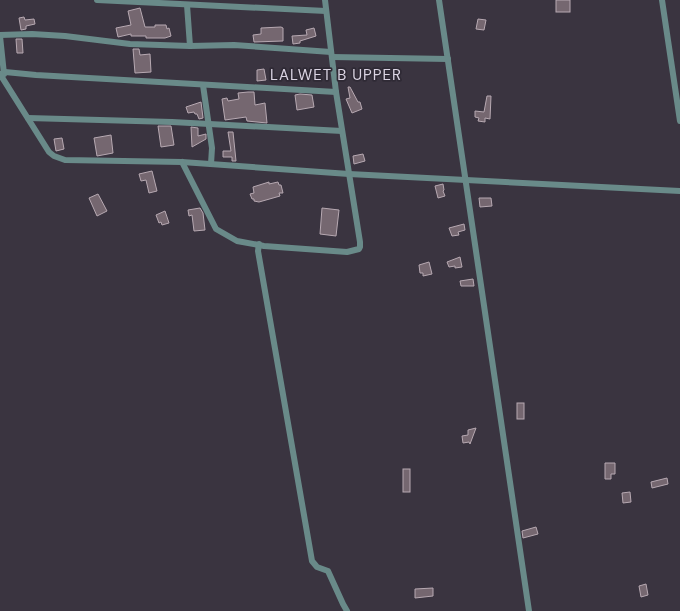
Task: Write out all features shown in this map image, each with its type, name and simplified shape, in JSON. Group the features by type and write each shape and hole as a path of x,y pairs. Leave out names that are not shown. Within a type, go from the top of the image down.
{"street":[{"path":"97,0 326,11"},
{"path":"182,162 216,229 237,241 347,252 359,249 360,242 336,92 325,0"},
{"path":"439,0 529,611"},
{"path":"662,0 680,121"},
{"path":"188,5 190,46"},
{"path":"448,59 331,54 234,45 190,46 130,44 65,36 32,34 0,36 2,73 4,80 48,152 65,160 182,162 466,181 680,191"},
{"path":"2,73 336,92"},
{"path":"203,85 212,148 211,164"},
{"path":"28,118 164,121 342,131"},
{"path":"259,244 258,251 312,561 317,567 328,571 342,604 347,611"}],"building":[{"path":"556,0 570,0 570,12 556,12"},
{"path":"140,8 145,27 166,25 167,29 169,28 171,36 165,38 146,38 146,36 131,36 131,34 118,37 116,28 131,25 128,11"},
{"path":"24,17 25,20 34,19 35,24 26,26 26,29 21,30 19,18"},
{"path":"478,19 486,20 484,30 476,29"},
{"path":"261,28 283,28 283,41 254,42 253,35 261,34"},
{"path":"314,28 316,36 300,41 300,43 293,44 292,36 307,35 306,30"},
{"path":"16,39 22,39 23,53 17,53"},
{"path":"133,49 139,49 140,55 150,54 151,72 135,73"},
{"path":"264,69 266,80 257,81 257,70"},
{"path":"348,87 350,87 358,102 360,102 362,109 352,113 346,99 350,98"},
{"path":"254,92 255,105 265,103 267,123 247,121 246,117 225,120 222,99 227,98 228,101 239,99 238,93"},
{"path":"295,95 312,95 314,107 297,110"},
{"path":"487,96 491,96 490,119 485,118 485,122 478,121 479,118 475,117 475,111 484,112"},
{"path":"201,102 203,118 199,119 197,114 194,112 188,113 186,107"},
{"path":"158,126 171,126 174,145 161,147"},
{"path":"191,127 198,128 198,136 206,134 206,139 192,147"},
{"path":"228,132 233,132 236,161 232,161 232,157 223,157 223,151 231,151"},
{"path":"111,135 113,153 97,156 94,138"},
{"path":"62,138 64,149 56,151 54,139"},
{"path":"363,154 365,161 354,164 353,156"},
{"path":"152,171 157,191 149,193 146,180 141,181 139,174"},
{"path":"269,182 269,184 278,182 279,185 281,185 283,193 279,193 280,196 259,202 254,201 250,194 254,193 253,187"},
{"path":"443,184 445,196 438,198 435,186"},
{"path":"98,194 107,211 97,216 89,198"},
{"path":"479,198 491,198 492,206 480,207"},
{"path":"200,208 203,213 205,230 194,231 192,215 189,216 188,210"},
{"path":"322,208 339,210 336,236 320,234"},
{"path":"165,211 169,223 162,225 161,222 159,223 156,215"},
{"path":"464,224 465,230 458,232 459,235 452,236 449,228"},
{"path":"460,257 462,267 449,267 447,262"},
{"path":"429,262 432,274 423,276 423,273 420,273 419,265"},
{"path":"473,279 474,286 461,286 460,281"},
{"path":"517,403 524,403 524,419 517,419"},
{"path":"476,428 470,444 469,442 463,443 462,436 468,435 468,430"},
{"path":"605,463 615,463 615,474 611,474 611,479 605,479"},
{"path":"403,469 410,469 410,492 403,492"},
{"path":"667,478 668,484 652,488 651,482"},
{"path":"630,492 631,502 623,503 622,493"},
{"path":"536,527 538,534 523,538 522,531"},
{"path":"646,584 648,595 641,597 639,586"},
{"path":"433,588 433,596 415,598 415,589"}],"district":[{"name":"LALWET B UPPER","path":"336,75"}]}
